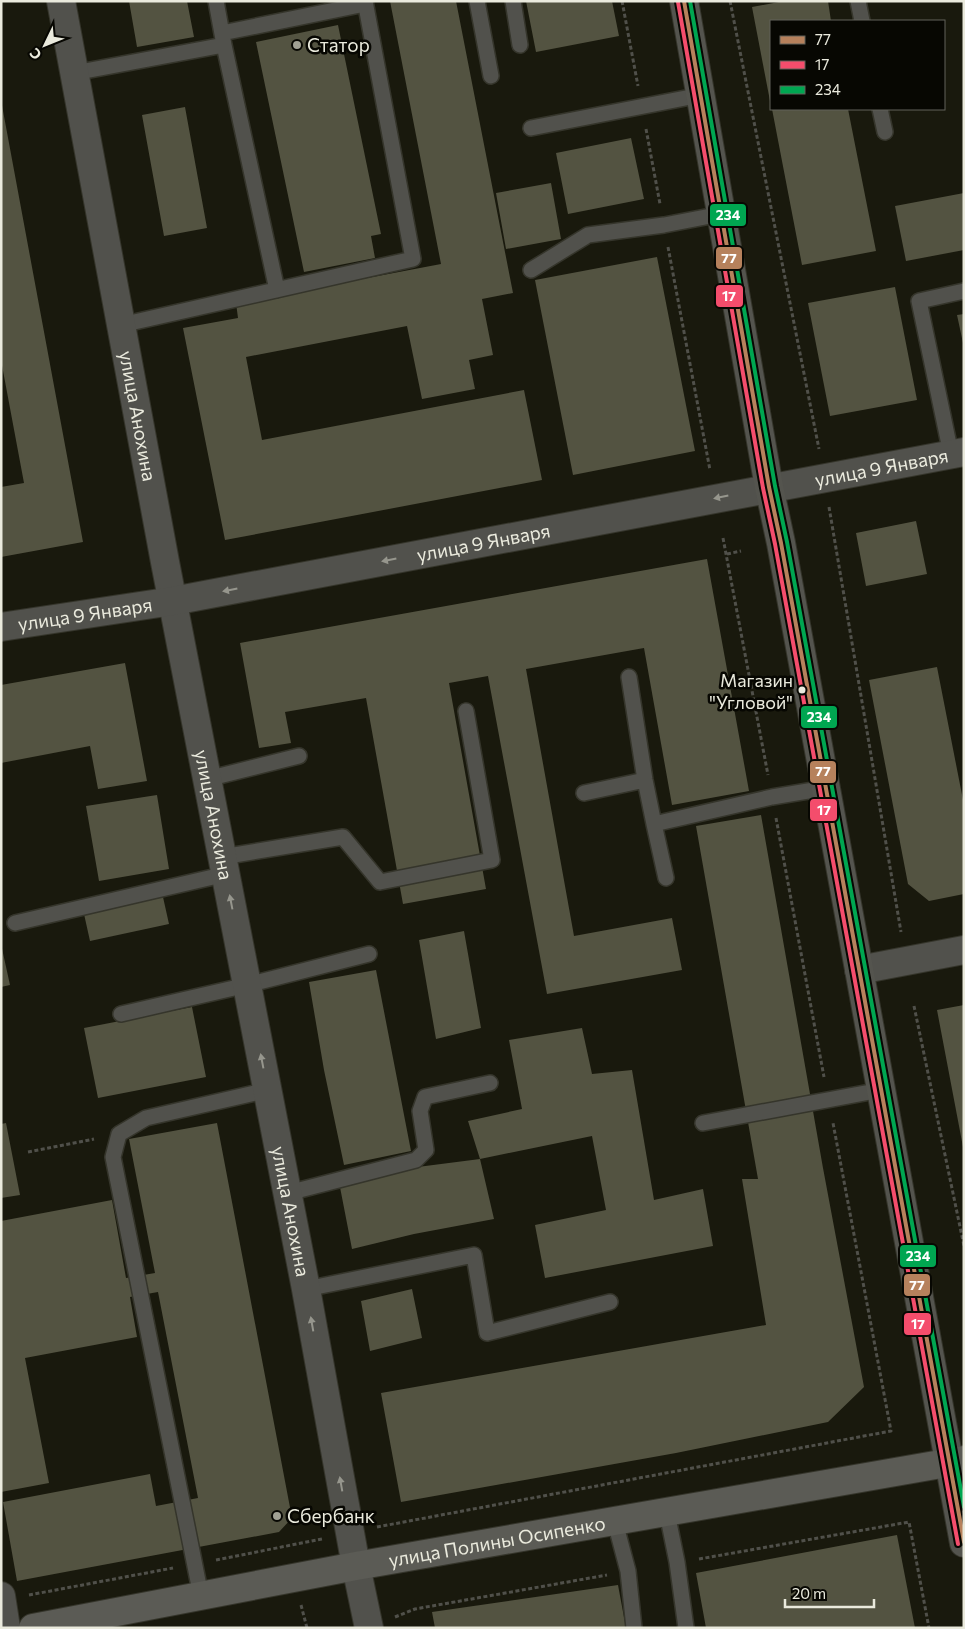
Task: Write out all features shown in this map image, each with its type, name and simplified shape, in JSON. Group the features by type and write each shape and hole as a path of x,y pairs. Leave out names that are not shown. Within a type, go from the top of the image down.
{"main road":[{"path":"684,1 769,488 781,543 881,1090 956,1462 964,1543"},
{"name":"улица Полины Осипенко","path":"33,1628 356,1566 956,1462"}],"street":[{"name":"улица Анохина","path":"61,1 173,601 288,1193 369,1628"},
{"name":"улица 9 Января","path":"1,628 173,601 958,453"},
{"path":"859,970 964,950"},
{"path":"1,1596 6,1628"}],"lane":[{"path":"216,1 277,290"},
{"path":"477,1 491,76"},
{"path":"513,1 520,45"},
{"path":"858,1 862,20"},
{"path":"74,73 223,39 365,3 413,259 121,325"},
{"path":"531,128 701,95"},
{"path":"880,110 885,132"},
{"path":"531,270 588,235 664,225 721,214"},
{"path":"958,453 919,301 964,291"},
{"path":"629,677 645,780 666,878"},
{"path":"14,923 224,865 343,837 380,882 492,860 466,710"},
{"path":"207,778 299,756"},
{"path":"584,794 645,780"},
{"path":"654,824 772,797 826,788"},
{"path":"120,1014 247,986 369,954"},
{"path":"288,1193 416,1160 426,1150 420,1112 425,1097 490,1083"},
{"path":"201,1596 113,1157 119,1134 146,1118 268,1090"},
{"path":"702,1123 881,1090"},
{"path":"306,1289 474,1255 487,1332 610,1302"},
{"path":"666,1513 677,1562 686,1628"},
{"path":"615,1522 628,1571 634,1628"}],"path":[{"path":"2,1600 891,1431 724,538"},
{"path":"727,554 741,551"},
{"path":"914,1006 964,1246"},
{"path":"28,1152 119,1134"},
{"path":"909,1522 929,1628"}],"building":[{"path":"129,1 187,1 194,37 137,47"},
{"path":"390,1 456,1 513,293 482,299 493,355 469,360 475,389 422,399 407,326 246,357 262,440 524,390 542,480 225,540 183,328 238,318 236,303 441,264"},
{"path":"526,1 612,1 619,36 536,52"},
{"path":"784,1 828,1 831,20 770,20 770,101 752,7"},
{"path":"338,25 381,234 371,236 375,258 304,272 256,42"},
{"path":"1,100 83,542 1,557 1,487 24,483 1,360"},
{"path":"185,107 207,228 164,236 142,115"},
{"path":"772,110 848,110 876,251 802,265"},
{"path":"631,138 644,199 568,214 556,153"},
{"path":"551,183 561,239 506,249 496,193"},
{"path":"964,193 964,250 906,261 895,206"},
{"path":"657,257 695,451 573,475 535,280"},
{"path":"895,287 917,400 830,416 808,303"},
{"path":"964,314 964,343 963,343 957,315"},
{"path":"916,521 927,574 866,586 856,533"},
{"path":"707,559 749,791 672,805 644,648 526,669 574,936 672,918 682,970 547,994 488,676 449,683 486,889 403,904 366,698 285,712 291,743 259,748 240,643"},
{"path":"125,663 147,781 98,789 90,746 1,763 1,685"},
{"path":"937,667 964,805 964,894 929,901 908,884 869,680"},
{"path":"157,795 169,869 99,881 86,806"},
{"path":"761,815 823,1168 864,1387 828,1422 676,1453 401,1502 381,1393 766,1325 742,1179 758,1179 696,826"},
{"path":"163,897 169,924 90,941 84,914"},
{"path":"464,931 481,1028 436,1039 419,940"},
{"path":"1,944 10,985 1,987"},
{"path":"376,970 411,1151 344,1165 324,1070 309,982"},
{"path":"964,1005 964,1147 963,1147 937,1010"},
{"path":"192,1007 206,1077 98,1098 84,1028"},
{"path":"582,1028 592,1074 632,1070 654,1200 703,1189 713,1246 545,1278 535,1225 606,1210 592,1136 480,1159 468,1121 522,1109 509,1040"},
{"path":"6,1123 20,1195 1,1198 1,1124"},
{"path":"217,1123 292,1518 279,1532 17,1581 3,1502 150,1474 156,1506 198,1498 158,1292 130,1297 137,1337 25,1358 49,1483 1,1492 1,1221 112,1200 126,1278 155,1273 129,1139"},
{"path":"480,1159 494,1219 414,1234 352,1249 339,1182 402,1169"},
{"path":"412,1289 422,1338 370,1351 361,1301"},
{"path":"897,1535 915,1628 706,1628 696,1573"},
{"path":"618,1585 626,1628 435,1628 432,1612"}],"transit line":[{"name":"77","path":"684,1 769,487 781,543 964,1542"},
{"name":"234","path":"690,1 775,486 787,542 964,1507"},
{"name":"17","path":"678,2 763,488 775,544 958,1544"}],"place":[{"name":"Статор","path":"297,45"},
{"name":"Магазин \"Угловой\"","path":"802,690"},
{"name":"Сбербанк","path":"277,1516"}]}
